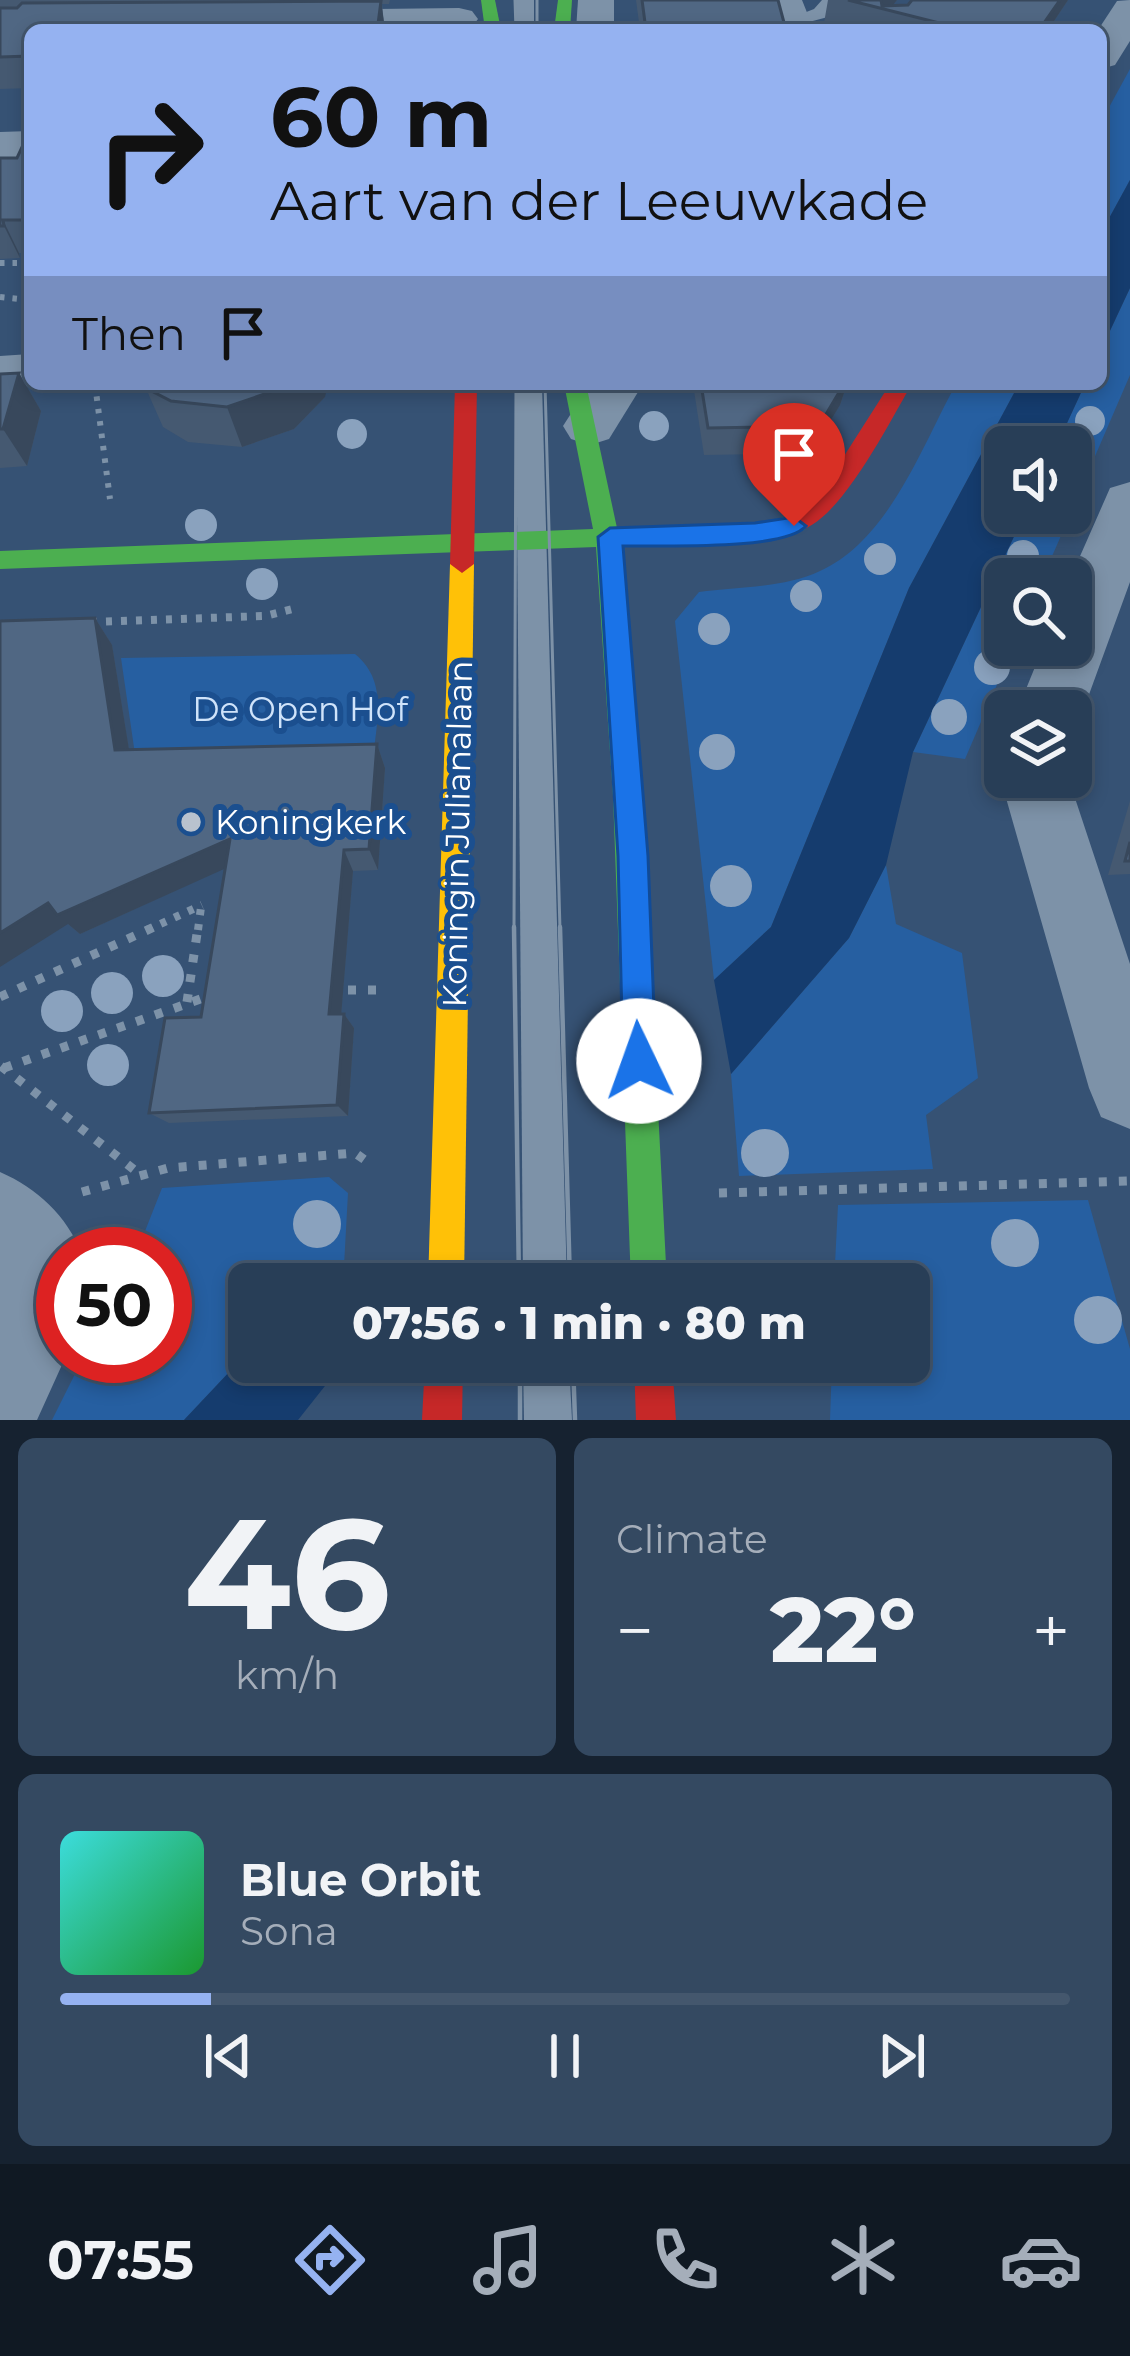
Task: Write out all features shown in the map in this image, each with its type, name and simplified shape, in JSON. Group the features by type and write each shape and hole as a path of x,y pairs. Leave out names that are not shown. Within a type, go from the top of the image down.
{"main road":[{"name":"Koningin Julianalaan","path":"447,1263 466,390"},
{"path":"0,560 755,532 794,526 824,506 897,390"},
{"path":"594,398 610,537 633,856 648,1263"},
{"path":"442,1420 443,1383"},
{"path":"654,1383 656,1420"}],"street":[{"path":"1107,46 1130,9"},
{"path":"253,21 471,16"},
{"path":"1057,690 1130,503"},
{"path":"1040,798 1130,1088"},
{"path":"0,1216 43,1267 21,1353 0,1393"}],"lane":[{"path":"791,18 821,13 832,0"},
{"path":"529,390 545,1263"},
{"path":"547,1383 548,1420"}],"path":[{"path":"95,390 112,513"},
{"path":"0,997 202,905 187,1002"},
{"path":"2,1067 213,994"},
{"path":"2,1067 142,1175"},
{"path":"0,1216 168,1168 355,1154 448,1215"},
{"path":"646,1196 1130,1181"}],"green space":[{"path":"1130,69 1130,180 1107,222 1107,111"},
{"path":"1130,288 1130,375 1092,463 1092,426 1066,426 1082,390 1107,390 1107,337"},
{"path":"953,390 1016,390 996,426 984,426 984,449 909,588 771,927 714,980 675,621 699,592 791,581 844,557 866,537 901,489"},
{"path":"1015,534 1062,534 1051,558 1004,558"},
{"path":"984,600 984,666 1005,666 995,690 984,690 984,715 965,759 913,752"},
{"name":"De Open Hof","path":"355,654 373,677 376,690 373,761 137,768 121,658"},
{"path":"886,865 896,924 962,953 978,1078 926,1115 933,1169 739,1176 731,1074 849,938"},
{"path":"329,1177 348,1193 344,1263 228,1263 228,1373 184,1420 52,1420 70,1383 192,1383 192,1227 147,1227 162,1188"},
{"path":"1088,1200 1130,1349 1130,1420 830,1420 831,1383 930,1383 930,1263 835,1263 838,1205"}],"shaded area":[{"path":"1130,180 1130,288 1107,337 1107,222"},
{"path":"1016,390 1082,390 1066,426 996,426"},
{"path":"984,449 984,534 1015,534 1004,558 984,558 984,600 913,752 886,865 849,938 731,1074 714,980 771,927 909,588"},
{"path":"228,1373 228,1383 327,1383 298,1420 184,1420"}],"building":[{"path":"642,0 778,0 784,24 645,24"},
{"path":"848,0 881,0 882,6 908,5 912,0 1060,0 1043,24 943,24"},
{"path":"381,1 378,24 24,24 24,56 0,57 0,8 17,8 22,3"},
{"path":"24,143 24,220 3,220 0,226 0,158 17,158"},
{"path":"19,373 3,429 0,429 0,374"},
{"path":"150,390 276,390 227,407 171,401"},
{"path":"702,390 840,390 819,426 708,428"},
{"path":"95,618 115,750 377,744 369,849 344,850 329,1014 344,1014 337,1105 149,1113 165,1018 201,1017 230,839 57,915 48,903 0,933 0,621"}],"tram line":[{"path":"515,0 516,24"},
{"path":"537,0 537,24"},
{"path":"514,928 516,390"},
{"path":"545,390 560,930"},
{"path":"560,927 569,1263"},
{"path":"514,928 519,1263"},
{"path":"520,1383 520,1420"},
{"path":"574,1383 575,1420"}],"traffic: fast":[{"path":"488,0 492,24"},
{"path":"563,24 565,0"},
{"path":"577,390 603,511 617,640 648,1263"},
{"path":"0,560 755,532 796,524"}],"traffic: slow":[{"path":"446,1263 462,564"}],"traffic: jam":[{"path":"462,564 466,390"},
{"path":"796,524 824,506 897,390"},
{"path":"442,1420 443,1383"},
{"path":"654,1383 656,1420"}],"place":[{"name":"Koningkerk","path":"191,822"}],"route":[{"path":"639,1061 633,856 610,537 755,532 794,526"}]}
